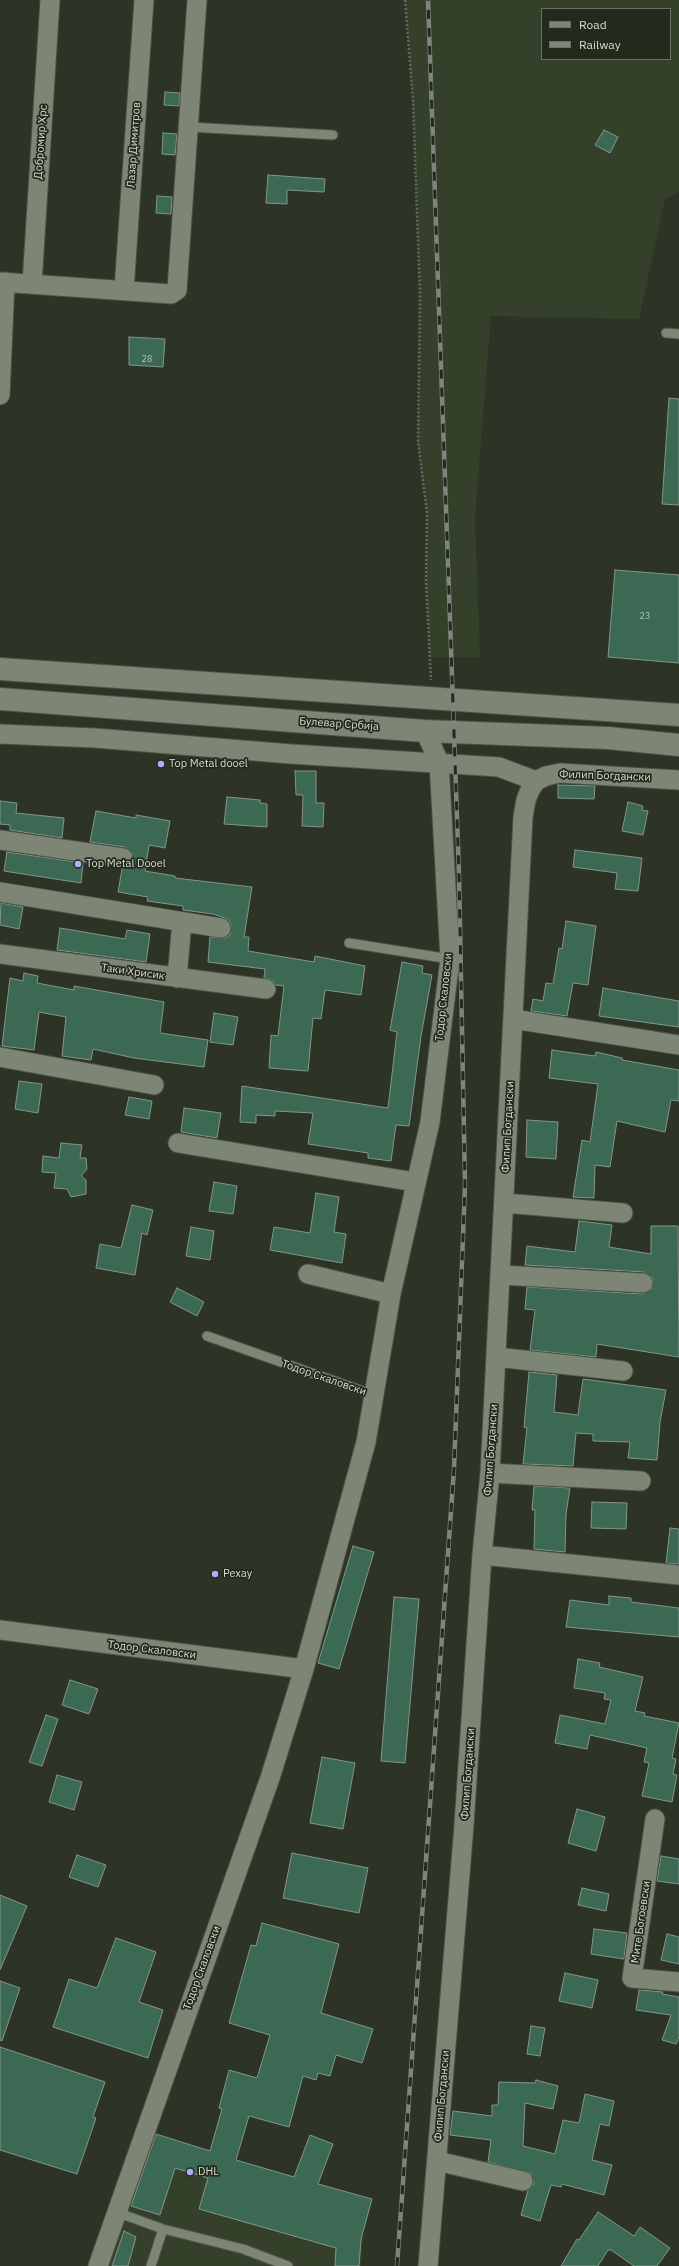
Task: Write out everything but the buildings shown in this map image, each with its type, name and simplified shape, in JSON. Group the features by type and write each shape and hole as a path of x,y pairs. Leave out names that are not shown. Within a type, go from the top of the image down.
{"street":[{"name":"Добромир Хрс","path":"32,284 50,0"},
{"name":"Лазар Димитров","path":"124,290 144,0"},
{"path":"0,395 2,282 171,294 177,290 197,0"},
{"path":"0,669 679,715"},
{"name":"Булевар Србија","path":"0,699 425,730 608,738 679,745"},
{"path":"425,730 439,762"},
{"path":"0,734 95,738 291,754 439,762 499,767 536,781"},
{"name":"Тодор Скаловски","path":"98,2266 270,1778 304,1669 366,1442 391,1294 430,1122 450,959 439,762"},
{"name":"Филип Богдански","path":"428,2266 464,1825 482,1555 490,1473 523,817 528,795 536,781 546,776 560,773 679,780"},
{"path":"0,840 123,858"},
{"path":"0,892 221,928"},
{"path":"177,978 182,922"},
{"name":"Таки Хрисик","path":"0,954 177,978 232,983 266,989"},
{"path":"513,1019 679,1045"},
{"path":"0,1057 154,1085"},
{"path":"178,1143 416,1182"},
{"path":"504,1203 623,1213"},
{"path":"308,1274 391,1294"},
{"path":"501,1275 643,1283"},
{"path":"496,1357 623,1371"},
{"path":"490,1473 642,1481"},
{"path":"482,1555 679,1575"},
{"name":"Тодор Скаловски","path":"0,1630 304,1669"},
{"name":"Мите Богоевски","path":"656,1819 632,1978 679,1982"},
{"path":"437,2161 523,2180"}],"lane":[{"path":"189,128 333,135"},
{"path":"666,333 679,334"},
{"path":"349,943 450,959"},
{"name":"Тодор Скаловски","path":"207,1336 374,1395"},
{"path":"116,2212 163,2229 242,2249 288,2266"},
{"path":"151,2266 163,2229"}],"path":[{"path":"405,0 414,115 420,296 418,441 427,513 426,580 432,698"}],"shaded area":[{"path":"405,0 679,0 679,192 665,199 639,319 491,316 475,517 480,657 430,657 426,580 427,513 418,441 420,296 413,100"},
{"path":"141,2143 366,2202 361,2266 100,2266"}],"railway":[{"path":"397,2266 454,1469 465,1185 459,874 428,0"}],"place":[{"name":"Top Metal dooel","path":"161,764"},
{"name":"Top Metal Dooel","path":"78,864"},
{"name":"Рехау","path":"215,1574"},
{"name":"DHL","path":"190,2172"}]}
